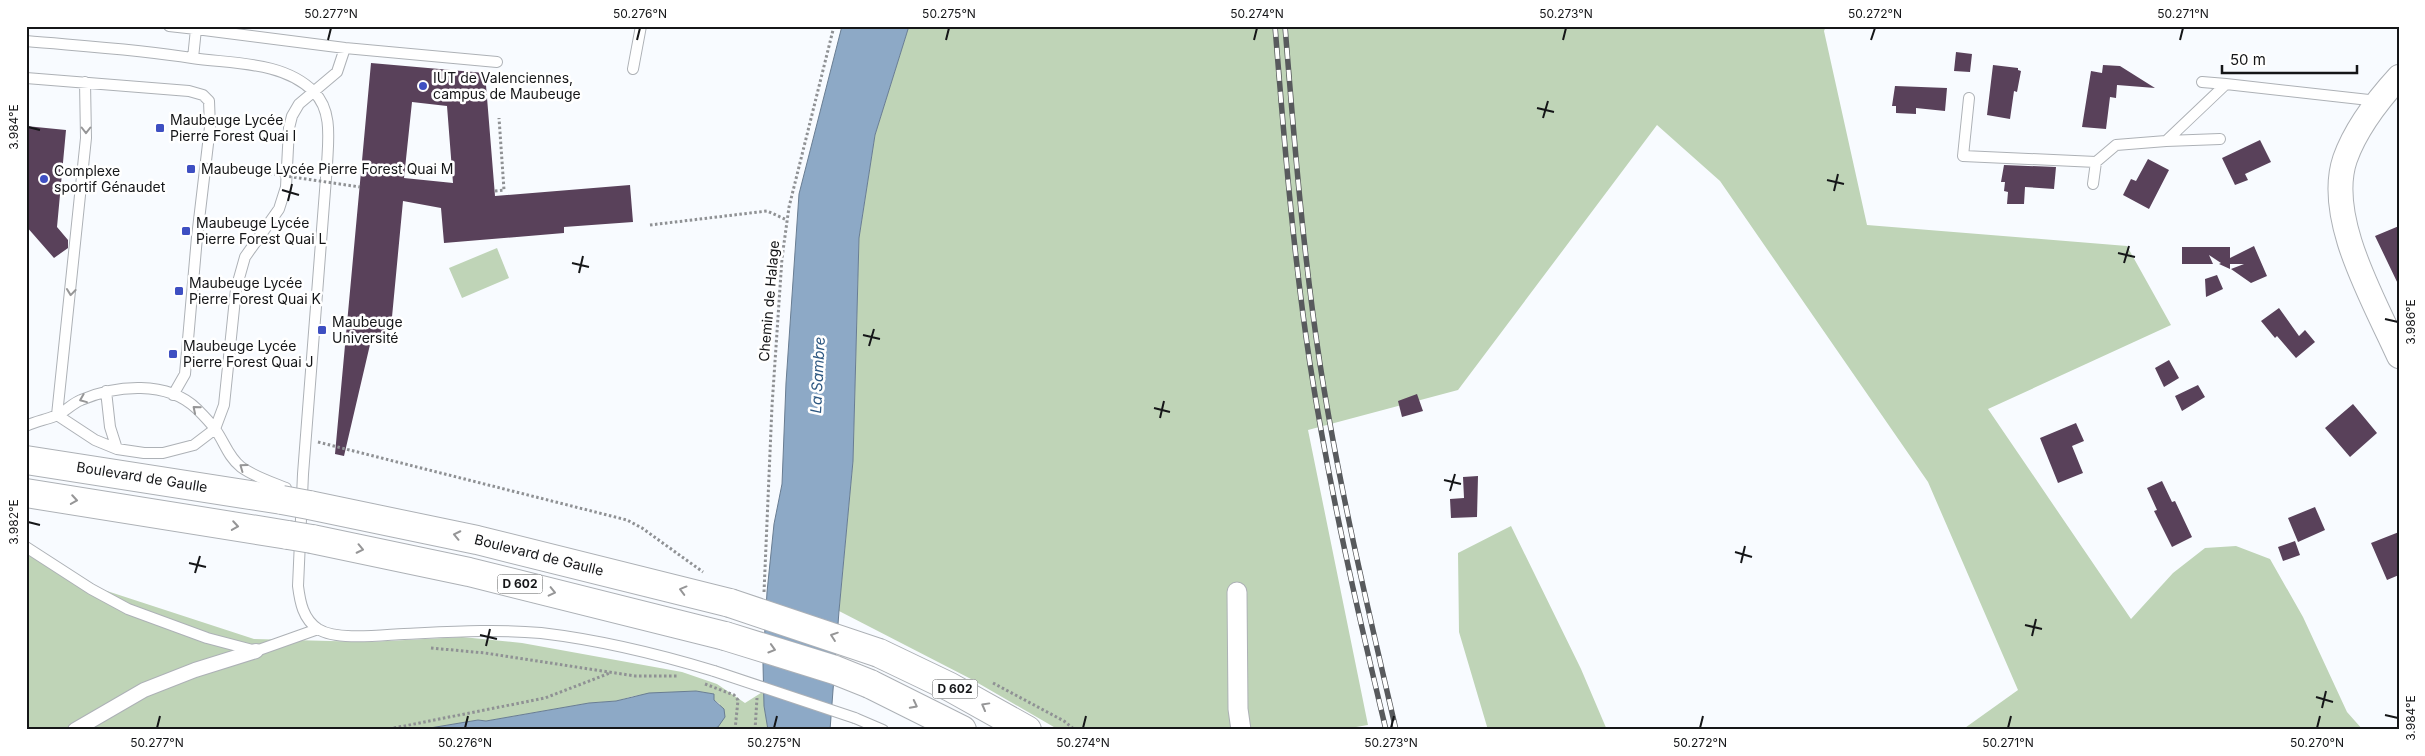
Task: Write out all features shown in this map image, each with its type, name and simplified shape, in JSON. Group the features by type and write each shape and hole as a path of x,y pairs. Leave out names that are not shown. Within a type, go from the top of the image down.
{"main road":[{"name":"Boulevard de Gaulle","path":"26,460 284,494 359,515 477,540 730,603 880,653 950,687 1027,730"},
{"name":"D 602","path":"26,493 300,537 479,574 726,636 835,670 870,684 962,730"}],"street":[{"path":"2399,76 2378,100 2354,140 2345,160 2340,198 2347,237 2399,356"},
{"path":"1237,592 1238,710 1241,730"},
{"path":"75,730 144,690 195,670 256,651"}],"lane":[{"path":"169,26 221,29 345,48 497,62"},
{"path":"633,69 641,26"},
{"path":"193,58 196,29"},
{"path":"26,41 256,66 297,79 315,92 322,104 328,124 306,439 298,586 300,603 306,616 318,629 340,635 368,636 482,631 539,633 595,641 666,657 714,671 854,718 883,730"},
{"path":"57,416 95,440 118,449 144,453 163,453 194,445 215,429 224,405 236,289 245,257 278,209 286,187 289,128 292,116 299,104 337,72 345,48"},
{"path":"26,78 85,82 203,95 209,101 210,120 185,374 173,395"},
{"path":"57,416 86,138 85,82"},
{"path":"2202,82 2378,100"},
{"path":"2166,141 2226,84"},
{"path":"1969,98 1963,156 2096,162"},
{"path":"2093,184 2096,162 2116,145 2220,139"},
{"path":"26,426 36,421 57,416 72,404 106,391 120,388 141,388 173,395 196,407 215,429 232,457 241,467 284,494"},
{"path":"106,391 110,427 118,449"},
{"path":"26,547 91,589 128,609 207,638 256,651 318,629"}],"path":[{"name":"Chemin de Halage","path":"764,583 772,406 782,258 787,220 834,26"},
{"path":"495,191 504,190 499,118"},
{"path":"205,164 360,187"},
{"path":"650,225 767,211 787,220"},
{"path":"306,439 627,520 642,528 709,575"},
{"path":"425,648 485,653 611,673 683,677"},
{"path":"384,730 545,698 611,673"},
{"path":"697,681 734,695 738,700 735,730"}],"green space":[{"path":"909,26 1826,26 1824,31 1867,225 2127,246 2171,325 1988,409 2131,619 2173,573 2205,548 2236,546 2270,559 2303,617 2347,712 2363,730 1962,730 2018,690 1928,482 1720,181 1657,125 1458,390 1308,430 1368,725 1338,730 1059,730 971,679 839,611 853,461 859,238 875,135"},
{"path":"497,248 509,278 462,298 449,268"},
{"path":"1511,526 1581,669 1607,730 1488,730 1459,632 1458,553"},
{"path":"26,548 64,577 254,639 368,642 462,637 522,643 682,672 717,684 745,703 764,691 764,706 768,730 707,730 718,727 720,704 714,700 714,694 696,691 634,696 616,701 589,703 486,721 478,720 418,730 26,730"}],"water":[{"name":"La Sambre","path":"842,26 909,26 875,135 859,238 853,461 830,730 768,730 764,706 763,664 767,592 774,524 782,484 786,383 799,194"},
{"path":"696,691 714,694 714,700 724,709 725,717 718,727 707,730 418,730 478,720 486,721 589,703 616,701 649,693"}],"building":[{"path":"1956,52 1972,54 1970,72 1954,71"},
{"path":"371,63 485,73 495,196 630,185 633,222 564,227 564,233 444,243 441,208 403,201 390,338 372,336 344,456 335,454","holes":["412,102 447,106 453,183 404,178"]},
{"path":"1993,65 2018,68 2021,71 2017,92 2014,91 2010,119 1987,115"},
{"path":"2103,65 2120,66 2155,88 2117,85 2116,98 2110,97 2106,129 2082,127 2091,71 2102,73"},
{"path":"1895,86 1947,88 1945,111 1916,108 1916,114 1896,113 1896,106 1892,106"},
{"name":"Complexe sportif Génaudet","path":"26,126 66,130 57,227 68,240 68,248 54,258 26,226"},
{"path":"2260,140 2271,162 2245,174 2248,180 2235,185 2222,158"},
{"path":"2148,159 2169,170 2149,209 2123,195 2131,179 2136,181"},
{"path":"2004,165 2056,167 2054,189 2025,187 2024,204 2007,204 2008,192 2004,191 2005,182 2001,182"},
{"path":"2399,226 2399,286 2375,236"},
{"path":"2254,246 2267,276 2251,283 2231,269 2244,264 2230,264 2230,269 2219,264 2221,263 2209,255 2213,264 2182,264 2182,247 2230,247 2230,258"},
{"path":"2217,275 2223,289 2206,297 2205,279"},
{"path":"2279,308 2299,336 2305,330 2315,342 2296,358 2277,336 2275,338 2261,321"},
{"path":"2169,360 2179,378 2164,387 2155,368"},
{"path":"2198,385 2205,397 2182,411 2175,396"},
{"path":"1417,394 1423,411 1402,417 1398,401"},
{"path":"2353,404 2377,433 2350,457 2325,428"},
{"path":"2076,423 2084,441 2072,446 2083,473 2058,483 2040,438"},
{"path":"1478,476 1477,517 1451,518 1450,499 1464,498 1463,477"},
{"path":"2162,481 2172,502 2175,501 2192,537 2172,547 2154,511 2157,510 2147,488"},
{"path":"2315,507 2325,530 2298,542 2288,518"},
{"path":"2399,532 2399,575 2387,580 2371,543"},
{"path":"2295,541 2300,555 2283,561 2278,547"}],"railway":[{"path":"1275,26 1294,238 1310,364 1344,548 1386,730"},
{"path":"1285,26 1304,238 1320,364 1345,502 1396,730"}],"place":[{"name":"IUT de Valenciennes, campus de Maubeuge","path":"423,86"},
{"name":"Maubeuge Lycée Pierre Forest Quai I","path":"160,128"},
{"name":"Maubeuge Lycée Pierre Forest Quai M","path":"191,169"},
{"name":"Complexe sportif Génaudet","path":"44,179"},
{"name":"Maubeuge Lycée Pierre Forest Quai L","path":"186,231"},
{"name":"Maubeuge Lycée Pierre Forest Quai K","path":"179,291"},
{"name":"Maubeuge Université","path":"322,330"},
{"name":"Maubeuge Lycée Pierre Forest Quai J","path":"173,354"}]}
